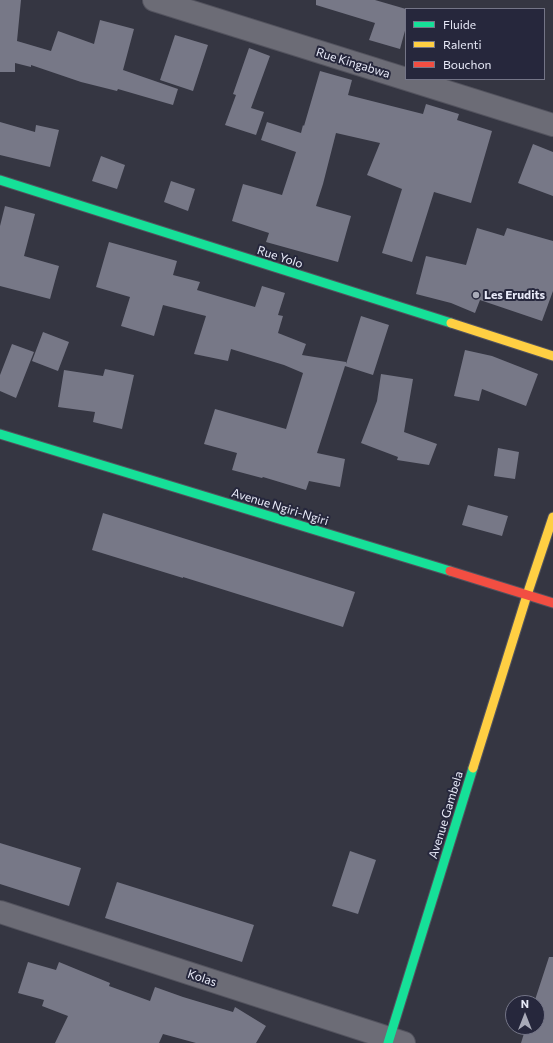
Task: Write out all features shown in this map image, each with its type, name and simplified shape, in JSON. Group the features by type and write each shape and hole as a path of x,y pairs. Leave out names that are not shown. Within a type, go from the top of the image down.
{"street":[{"name":"Rue Kingabwa","path":"154,0 405,79"},
{"name":"Rue Kingabwa","path":"407,80 553,126"},
{"name":"Rue Yolo","path":"0,180 553,356"},
{"name":"Avenue Ngiri-Ngiri","path":"0,434 553,603"},
{"name":"Avenue Gambela","path":"394,1042 527,595 553,518"},
{"name":"Kolas","path":"0,912 394,1042"}],"building":[{"path":"0,0 21,0 17,41 51,51 58,31 94,44 100,20 134,29 123,70 178,89 173,105 118,89 117,91 81,82 31,65 31,67 15,63 15,72 0,72"},
{"path":"316,0 375,0 405,9 405,31 400,49 369,40 375,23 316,5"},
{"path":"175,35 208,45 193,91 160,80"},
{"path":"249,48 270,56 251,108 264,112 256,135 225,125 236,95 233,94"},
{"path":"320,71 352,80 348,95 423,114 426,104 459,114 457,120 492,131 471,203 434,192 412,262 382,253 402,189 367,175 380,143 336,133 316,206 351,216 338,262 266,242 269,233 232,221 243,184 282,195 296,152 261,140 267,122 301,133"},
{"path":"0,122 35,132 36,125 59,130 50,167 0,155"},
{"path":"533,144 553,152 553,196 518,183"},
{"path":"101,156 125,165 117,189 92,181"},
{"path":"171,181 195,189 188,211 164,202"},
{"path":"5,206 35,214 24,256 59,266 50,299 0,286 0,226"},
{"path":"477,228 504,236 507,228 553,241 553,291 542,321 480,300 475,313 451,303 416,294 426,256 466,265"},
{"path":"109,242 177,261 173,275 200,282 197,290 255,307 262,286 285,293 278,315 283,316 278,333 306,344 302,355 346,362 346,364 361,316 389,325 373,375 345,366 317,453 345,459 340,487 309,481 306,490 263,477 232,470 237,453 204,444 215,409 286,429 303,373 284,365 231,349 228,361 194,354 206,316 163,305 154,336 121,326 130,297 96,287"},
{"path":"43,332 69,342 58,371 32,361"},
{"path":"12,344 34,352 16,398 0,391 0,375"},
{"path":"465,350 492,356 538,374 526,406 482,389 479,401 454,396"},
{"path":"105,369 134,375 122,429 93,422 95,412 58,407 64,370 103,376"},
{"path":"381,374 413,379 404,432 437,444 429,465 397,460 398,457 361,443 377,401"},
{"path":"498,448 519,452 515,479 494,476"},
{"path":"468,505 508,516 502,536 462,525"},
{"path":"103,513 355,592 343,627 92,550"},
{"path":"0,843 81,868 69,906 0,884"},
{"path":"350,851 376,860 358,914 332,906"},
{"path":"117,882 254,925 242,962 105,918"},
{"path":"549,957 553,957 553,1043 521,1043 524,1035 545,1035 545,995 537,995"},
{"path":"28,962 56,970 59,962 110,983 109,986 150,1001 155,987 233,1012 235,1007 266,1026 256,1043 196,1043 163,1034 159,1043 55,1043 68,1016 42,1006 44,1000 18,993"}],"traffic: fast":[{"path":"0,180 451,323"},
{"path":"0,434 450,571"},
{"path":"388,1043 473,768"}],"traffic: slow":[{"path":"451,323 553,356"},
{"path":"473,768 553,517"}],"traffic: jam":[{"path":"450,571 553,603"}],"place":[{"name":"Les Erudits","path":"476,295"}]}
